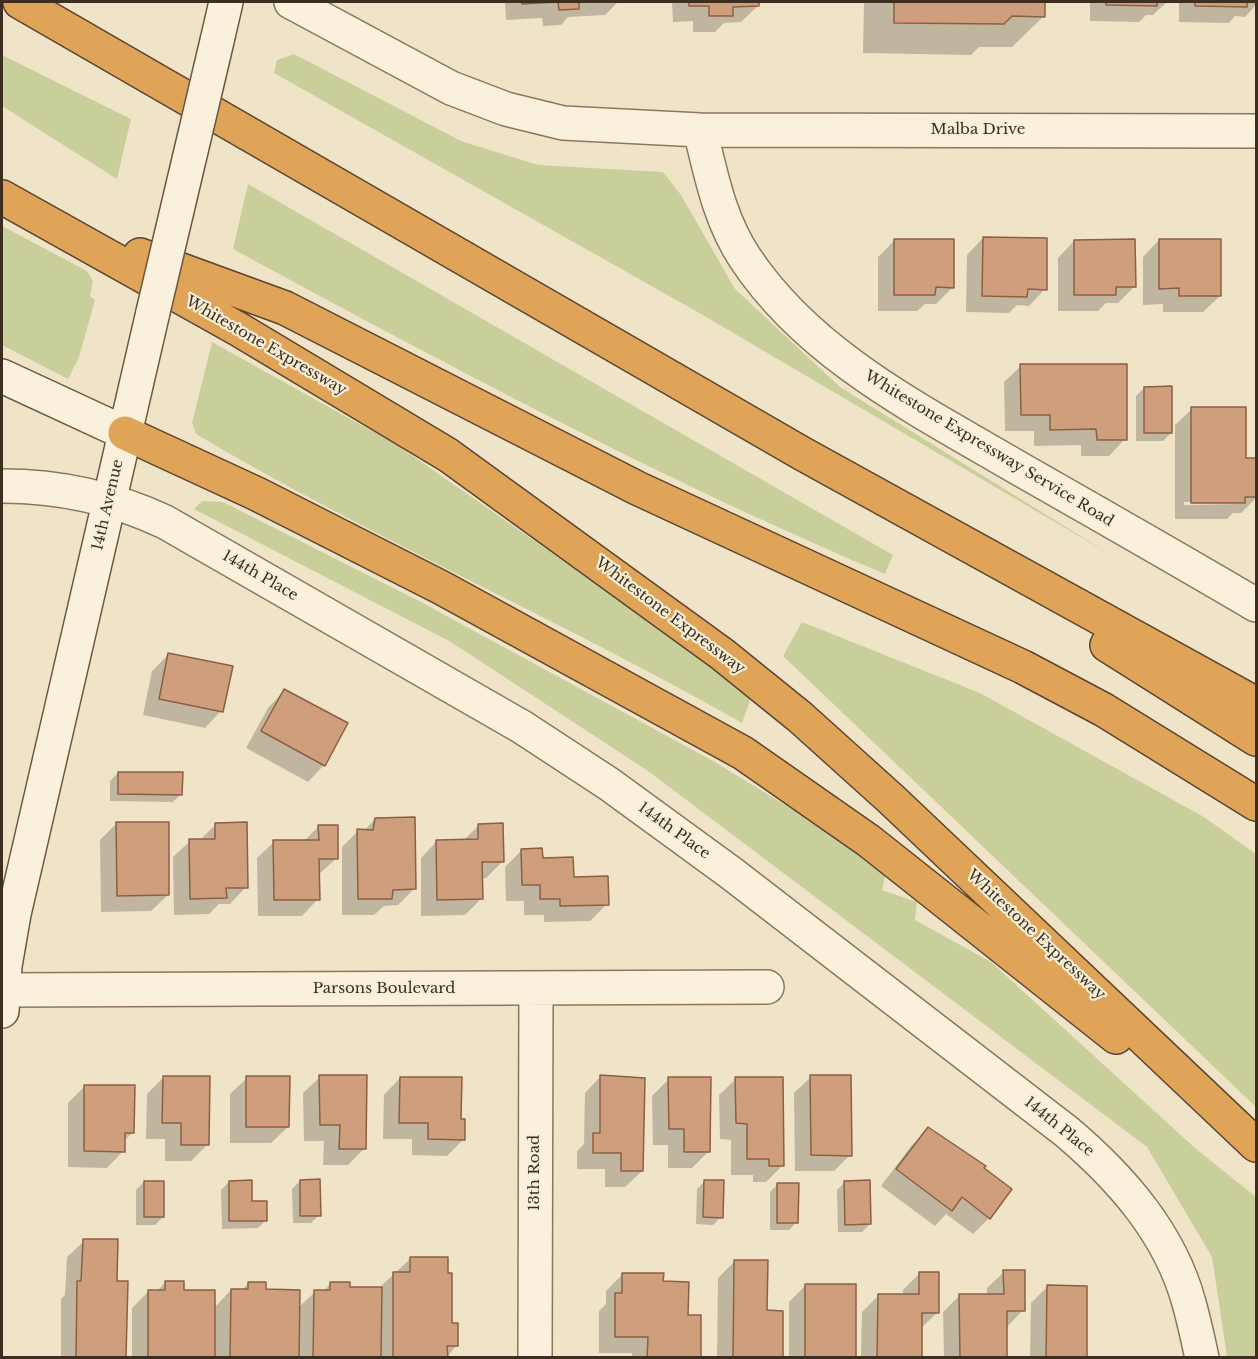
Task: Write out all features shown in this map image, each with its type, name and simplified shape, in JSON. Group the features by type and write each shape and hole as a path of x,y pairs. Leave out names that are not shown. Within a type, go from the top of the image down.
{"highway":[{"path":"20,2 803,454 1257,704"},
{"name":"Whitestone Expressway","path":"2,197 238,329 448,455 722,654 800,717 891,799 1257,1144"},
{"path":"39,218 285,308 637,488 1023,667 1104,710 1257,804"},
{"path":"125,433 257,494 442,588 686,720 766,767 922,880 1257,1152"},
{"path":"803,454 1257,739"}],"street":[{"name":"14th Avenue","path":"2,1011 2,990 14,914 226,2"},
{"path":"291,2 450,88 506,109 562,123 699,130"},
{"name":"Malba Drive","path":"699,130 1257,131"},
{"name":"Whitestone Expressway Service Road","path":"699,130 719,207 744,256 783,304 829,348 902,401 1257,605"},
{"path":"2,376 125,433"},
{"name":"144th Place","path":"2,486 53,488 109,500 165,522 486,707 574,761 739,879 1067,1132 1106,1165 1143,1210 1171,1256 1189,1301 1202,1358"},
{"name":"Parsons Boulevard","path":"2,990 767,987"},
{"name":"13th Road","path":"535,1358 536,988"}],"green space":[{"path":"294,54 461,141 538,165 663,172 681,195 735,289 840,387 1111,555 701,314 274,73 277,60"},
{"path":"2,55 131,119 117,179 2,106"},
{"path":"248,184 893,555 885,574 719,500 556,420 233,249"},
{"path":"2,226 87,271 93,281 90,296 95,300 79,357 68,379 2,345"},
{"path":"212,342 397,445 674,638 751,698 742,723 606,650 399,545 196,434 192,423"},
{"path":"202,501 223,502 421,602 713,761 887,867 882,890 917,902 915,920 991,962 1195,1148 1256,1197 1256,1357 1227,1357 1212,1257 1147,1147 648,771 451,642 194,509"},
{"path":"802,622 980,693 1204,817 1256,854 1256,1107 783,656"}],"building":[{"path":"522,2 558,2 522,4"},
{"path":"558,2 579,2 579,9 559,10"},
{"path":"689,2 759,2 759,6 733,7 733,16 709,16 709,6 689,6"},
{"path":"894,2 1045,2 1045,17 1012,16 1004,24 894,23"},
{"path":"1106,2 1157,2 1157,6 1106,5"},
{"path":"1195,2 1247,2 1247,7 1195,6"},
{"path":"983,237 1047,238 1047,290 1028,289 1027,297 982,296"},
{"path":"894,239 954,239 954,288 936,287 935,295 894,295"},
{"path":"1135,239 1136,287 1116,287 1116,295 1074,295 1074,240"},
{"path":"1159,239 1221,239 1221,296 1179,296 1179,288 1159,289"},
{"path":"1020,364 1127,364 1127,440 1097,440 1096,429 1050,430 1050,415 1021,415"},
{"path":"1172,386 1172,433 1144,433 1144,387"},
{"path":"1191,407 1246,407 1246,458 1256,458 1256,497 1245,497 1245,503 1191,503"},
{"path":"168,653 233,666 223,712 159,699"},
{"path":"284,689 348,723 325,766 261,731"},
{"path":"118,772 183,772 182,795 118,794"},
{"path":"415,817 416,889 393,890 392,899 358,899 357,829 373,830 375,818"},
{"path":"116,822 169,822 169,895 117,896"},
{"path":"247,822 248,888 226,888 227,898 190,899 189,839 215,839 215,823"},
{"path":"503,823 504,862 482,862 483,899 437,900 436,840 478,839 478,824"},
{"path":"318,825 338,825 338,859 319,859 320,900 274,900 273,840 319,840"},
{"path":"542,848 543,858 573,857 574,877 608,876 609,905 560,906 560,899 540,899 540,885 522,885 521,849"},
{"path":"319,1075 367,1075 366,1149 339,1149 340,1125 320,1125"},
{"path":"600,1075 645,1078 643,1171 621,1171 621,1153 593,1153 593,1133 600,1133"},
{"path":"810,1075 851,1075 852,1156 811,1155"},
{"path":"163,1076 210,1076 209,1145 181,1145 181,1123 162,1123"},
{"path":"246,1076 290,1076 289,1127 246,1127"},
{"path":"400,1077 462,1077 461,1119 465,1119 465,1140 428,1139 428,1123 399,1123"},
{"path":"668,1077 711,1077 710,1152 684,1152 684,1129 669,1129"},
{"path":"735,1077 783,1077 784,1166 769,1166 769,1159 747,1159 747,1124 736,1123"},
{"path":"84,1085 135,1085 134,1133 125,1133 125,1152 84,1151"},
{"path":"928,1127 986,1166 984,1168 1012,1189 990,1219 962,1197 952,1211 896,1169"},
{"path":"320,1179 321,1216 300,1216 300,1180"},
{"path":"252,1180 252,1201 267,1201 267,1221 229,1221 229,1181"},
{"path":"704,1180 724,1180 723,1218 703,1217"},
{"path":"870,1180 871,1224 845,1225 844,1181"},
{"path":"144,1181 164,1181 164,1217 144,1217"},
{"path":"777,1183 799,1183 798,1223 777,1223"},
{"path":"83,1239 118,1239 117,1281 128,1281 126,1358 76,1358 77,1281 81,1281"},
{"path":"410,1257 448,1257 448,1273 452,1273 452,1323 458,1323 458,1346 447,1346 448,1358 393,1358 393,1272 410,1272"},
{"path":"734,1260 768,1260 767,1310 783,1311 783,1357 733,1358"},
{"path":"1003,1270 1025,1270 1025,1311 1007,1311 1007,1358 960,1358 959,1294 1004,1294"},
{"path":"919,1272 939,1272 939,1313 922,1313 922,1358 877,1358 878,1294 919,1294"},
{"path":"622,1273 664,1273 663,1281 689,1282 688,1315 701,1315 701,1358 647,1358 648,1337 615,1337 615,1293 622,1293"},
{"path":"165,1281 184,1281 184,1290 215,1290 215,1358 148,1358 148,1290 165,1290"},
{"path":"248,1282 266,1282 266,1289 300,1290 299,1358 230,1358 231,1289 248,1289"},
{"path":"330,1282 350,1282 350,1287 382,1287 381,1358 313,1358 314,1290 330,1290"},
{"path":"805,1284 856,1284 856,1358 805,1358"},
{"path":"1047,1285 1087,1286 1087,1358 1046,1358"}]}
